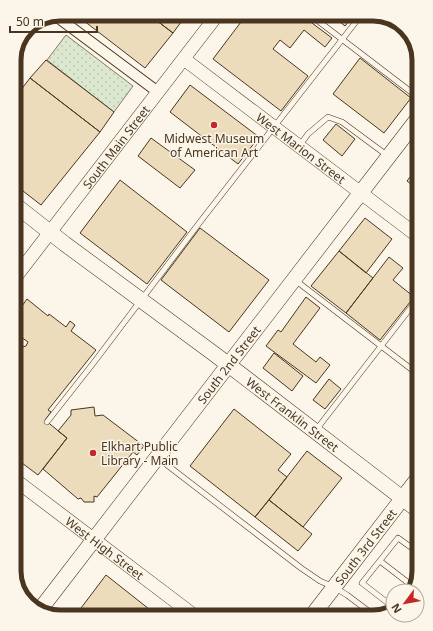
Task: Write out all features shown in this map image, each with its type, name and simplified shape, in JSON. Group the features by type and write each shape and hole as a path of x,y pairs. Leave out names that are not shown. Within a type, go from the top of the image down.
{"main road":[{"name":"South 2nd Street","path":"43,606 412,126"},
{"name":"West Franklin Street","path":"21,209 229,365 412,506"},
{"name":"South 3rd Street","path":"316,610 412,486"}],"street":[{"path":"63,21 158,92"},
{"name":"South Main Street","path":"21,270 213,21"},
{"name":"West Marion Street","path":"184,59 412,232"},
{"name":"West High Street","path":"21,484 187,610"}],"lane":[{"path":"318,21 412,93"},
{"path":"47,422 357,21"},
{"path":"299,146 308,134 328,117 342,122 388,157"},
{"path":"294,279 412,370"},
{"path":"315,431 412,305"},
{"path":"158,458 301,568 320,581 347,595 367,610"},
{"path":"385,600 362,583 398,538 412,548"},
{"path":"380,561 408,583"},
{"path":"179,610 182,606"}],"green space":[{"path":"66,35 133,86 114,112 47,60"}],"building":[{"path":"84,21 157,21 173,33 145,68"},
{"path":"157,21 182,21 173,33"},
{"path":"242,21 309,21 332,38 325,47 304,30 290,48 280,40 273,49 308,76 281,111 213,59"},
{"path":"339,21 349,21 345,26"},
{"path":"360,58 411,98 384,133 333,94"},
{"path":"46,60 114,112 100,132 30,78"},
{"path":"30,78 100,132 41,205 21,189 21,90"},
{"name":"Midwest Museum of American Art","path":"190,85 259,137 238,164 170,112"},
{"path":"336,124 355,139 342,156 323,140"},
{"path":"151,138 195,170 180,188 138,156"},
{"path":"412,174 412,185 407,181"},
{"path":"120,180 187,232 147,284 80,233"},
{"path":"365,218 392,239 366,273 339,251"},
{"path":"200,228 269,280 229,332 161,280"},
{"path":"339,251 373,278 346,313 311,286"},
{"path":"389,257 403,268 393,280 412,295 412,300 380,340 346,313"},
{"path":"306,297 320,308 293,344 316,362 320,357 330,365 316,383 266,346 278,330 281,332"},
{"path":"27,299 48,316 49,314 66,327 70,321 75,325 71,331 96,350 48,410 51,412 45,420 67,438 38,475 21,462 21,347 26,346 28,342 21,337 21,307"},
{"path":"274,353 303,376 292,391 263,368"},
{"path":"329,379 341,389 325,409 313,400"},
{"name":"Elkhart Public Library - Main","path":"94,407 95,416 103,415 144,446 137,455 133,452 97,497 94,496 94,502 84,502 81,498 78,499 43,469 67,438 58,431 71,415 71,410"},
{"path":"234,409 291,454 278,470 287,477 255,517 190,466"},
{"path":"307,451 342,478 303,527 269,500"},
{"path":"269,500 312,534 298,551 255,517"},
{"path":"106,575 149,609 148,610 80,610"}],"place":[{"name":"Midwest Museum of American Art","path":"214,125"},
{"name":"Elkhart Public Library - Main","path":"93,453"}]}
